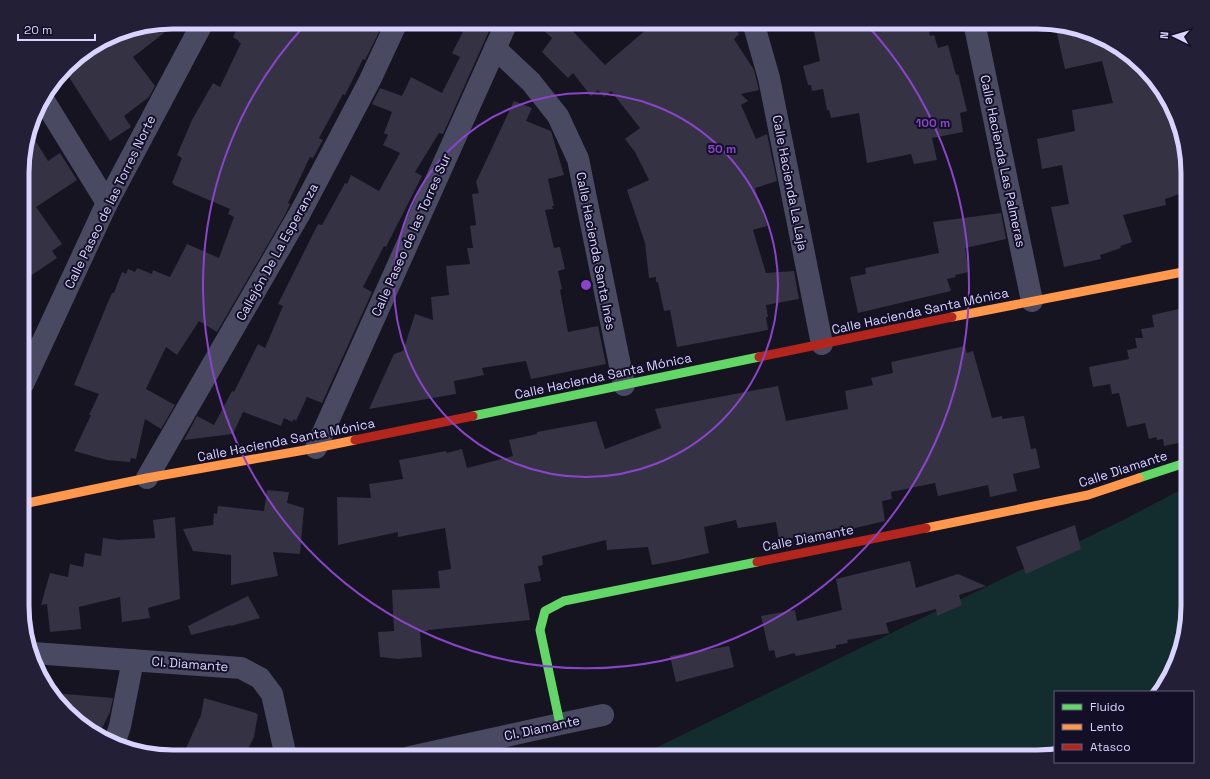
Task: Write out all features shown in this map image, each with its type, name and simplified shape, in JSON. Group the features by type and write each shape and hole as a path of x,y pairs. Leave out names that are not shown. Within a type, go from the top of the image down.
{"street":[{"name":"Calle Paseo de las Torres Norte","path":"29,371 107,202 198,29"},
{"name":"Callejón De La Esperanza","path":"147,478 300,213 370,80 394,29"},
{"name":"Calle Paseo de las Torres Sur","path":"316,448 504,29"},
{"name":"Calle Hacienda La Laja","path":"755,29 769,78 822,344"},
{"name":"Calle Hacienda Las Palmeras","path":"975,29 1032,301"},
{"name":"Calle Hacienda Santa Inés","path":"495,48 530,82 558,116 578,160 624,386"},
{"path":"46,104 107,202"},
{"name":"Calle Hacienda Santa Mónica","path":"29,503 147,478 316,448 624,386 1032,301 1181,272"},
{"name":"Calle Diamante","path":"560,724 540,630 545,611 564,601 1088,495 1181,464"},
{"name":"Cl. Diamante","path":"37,653 241,668 260,678 272,694 284,750"},
{"path":"116,738 120,726 133,660"},
{"name":"Cl. Diamante","path":"442,750 604,716"}],"green space":[{"path":"1181,490 1181,615 1176,643 1166,670 1153,691 1054,691 1054,749 651,750 1123,520"}],"building":[{"path":"169,29 133,57 155,86 149,97 124,116 131,127 110,141 68,75 93,53 109,44 136,34 154,30"},
{"path":"237,29 379,29 379,32 365,60 363,59 345,95 343,94 319,138 323,140 313,158 310,157 288,203 290,204 286,213 217,332 199,321 177,355 166,347 146,389 175,405 161,429 145,419 136,459 131,458 130,462 107,460 74,451 99,394 74,385 122,272 126,274 128,269 135,272 137,268 152,274 153,270 170,277 187,244 219,258 234,217 228,214 230,209 172,183 182,158 177,155 192,120 213,83 220,87 241,43 233,37"},
{"path":"464,29 490,29 443,134 439,133 415,172 422,176 386,247 384,246 363,287 372,292 322,403 307,397 296,421 294,419 292,422 284,418 281,426 243,412 233,434 184,440 197,416 214,425 232,391 234,392 258,344 265,348 283,306 278,304 318,224 322,225 351,175 379,191 400,153 383,145 388,135 384,133 392,112 372,104 380,88 402,96 411,77 442,93 460,57 452,53"},
{"path":"542,29 571,29 605,65 647,29 736,29 739,34 734,39 754,70 759,90 741,94 748,101 741,105 756,139 767,134 777,181 755,188 767,226 753,230 766,273 794,271 799,299 766,305 768,330 677,347 670,310 664,311 656,277 649,278 645,243 627,190 649,180 635,152 625,139 640,128 611,91 604,97 598,90 591,96 573,73 568,78 542,52 552,38"},
{"path":"813,29 928,29 930,36 934,35 938,48 948,45 956,75 958,74 967,111 960,113 963,132 932,138 937,160 914,164 911,154 867,163 859,113 831,118 829,110 827,110 823,89 812,91 811,85 808,85 803,66 820,61"},
{"path":"1056,30 1074,34 1101,44 1117,53 1139,71 1157,93 1170,118 1180,158 1181,193 1165,199 1166,205 1123,215 1132,242 1120,246 1121,248 1100,255 1101,259 1064,267 1051,207 1069,204 1062,165 1042,169 1037,139 1075,131 1072,110 1113,103 1102,61 1065,69"},
{"path":"514,101 532,108 526,121 551,131 564,175 548,179 554,206 552,206 553,209 545,210 554,248 560,247 565,269 558,271 568,332 598,326 606,364 531,379 526,361 482,368 484,375 454,381 456,394 369,409 394,354 403,351 415,314 433,320 431,297 449,295 446,266 470,264 467,248 473,248 470,226 476,225 472,194 479,193 476,182"},
{"path":"34,138 48,161 60,153 77,180 36,207 62,244 52,251 57,258 29,277 29,164"},
{"path":"1001,213 1006,239 965,248 969,272 955,275 956,277 947,279 951,291 858,313 850,277 866,274 865,268 939,253 933,222"},
{"path":"1181,309 1181,361 1179,361 1181,370 1181,442 1164,446 1163,439 1157,440 1156,437 1149,439 1145,423 1127,427 1119,393 1112,394 1110,384 1093,387 1089,367 1129,359 1127,350 1137,348 1135,338 1143,338 1141,329 1154,327 1152,315"},
{"path":"965,346 967,353 973,351 992,418 1002,416 1002,419 1024,416 1031,449 1036,448 1040,468 1013,474 1017,491 990,497 988,485 938,496 935,483 891,492 892,499 882,501 885,521 834,533 834,531 779,540 776,522 738,528 736,520 704,527 709,553 652,565 648,547 607,550 606,540 542,556 543,565 538,566 541,581 524,584 530,620 428,630 420,632 422,657 398,659 380,657 378,632 394,631 392,590 440,588 438,571 451,569 445,528 398,537 398,532 338,545 337,497 371,498 369,484 403,479 399,460 446,451 447,453 462,449 467,468 513,456 509,440 537,434 537,432 596,421 605,449 661,428 655,409 778,386 786,421 848,409 845,391 873,385 871,378 893,373 891,362"},
{"path":"267,490 289,492 287,503 304,508 300,554 273,552 278,576 231,585 231,555 193,551 183,529 213,525 214,513 217,514 218,506 264,511"},
{"path":"175,517 180,599 148,608 150,618 122,622 120,597 79,607 81,629 50,632 47,604 41,605 50,573 68,577 70,564 83,567 85,553 101,556 103,538 118,540 155,538 153,520"},
{"path":"1075,525 1081,549 1026,574 1016,547"},
{"path":"910,561 916,588 958,574 986,586 959,595 962,605 937,616 936,609 886,623 889,633 847,640 848,643 836,645 836,648 796,656 795,653 776,658 774,650 769,651 761,616 795,610 797,621 842,610 836,579"},
{"path":"248,596 260,618 191,635 188,626"},
{"path":"729,646 734,667 676,682 670,656"},
{"path":"59,693 113,698 110,712 101,731 71,708"},
{"path":"204,698 258,714 254,737 248,750 185,750 201,715"}],"traffic: fast":[{"path":"473,416 759,357"},
{"path":"1139,478 1181,464"},
{"path":"560,724 540,630 545,611 564,601 757,562"}],"traffic: slow":[{"path":"952,317 1181,272"},
{"path":"29,503 147,478 355,440"},
{"path":"926,528 1088,495 1139,478"}],"traffic: jam":[{"path":"759,357 952,317"},
{"path":"355,440 473,416"},
{"path":"757,562 926,528"}]}
